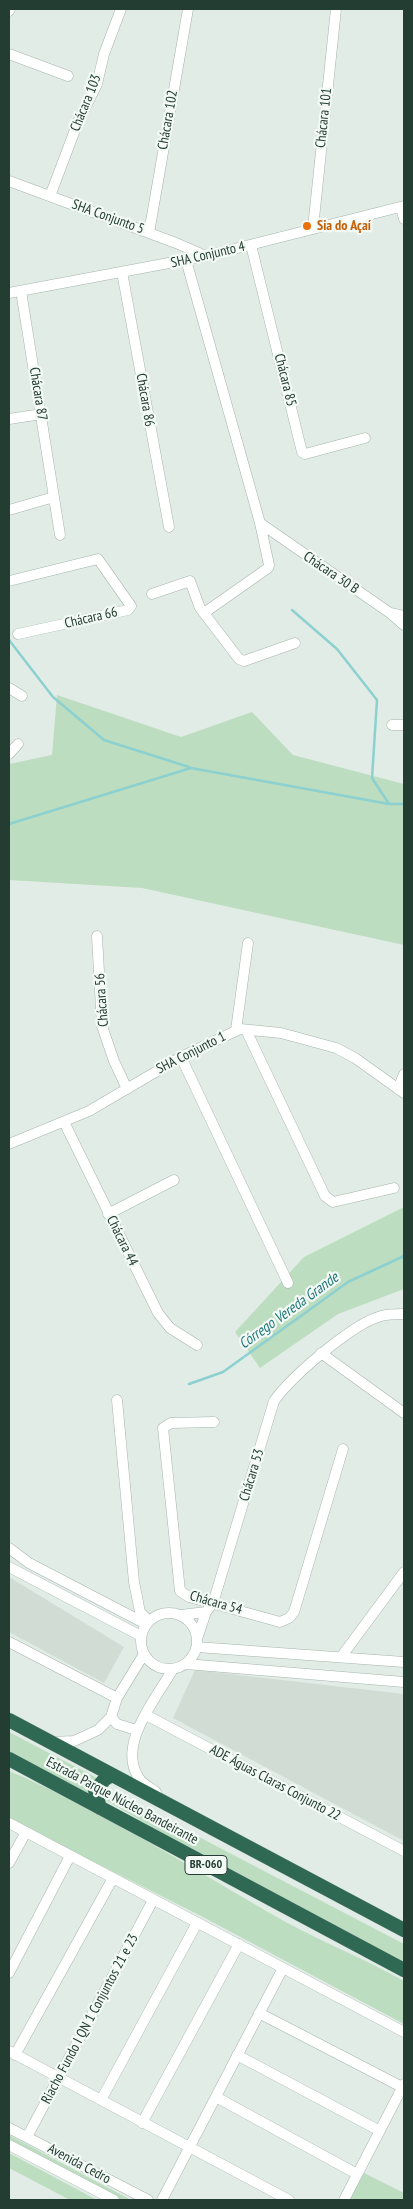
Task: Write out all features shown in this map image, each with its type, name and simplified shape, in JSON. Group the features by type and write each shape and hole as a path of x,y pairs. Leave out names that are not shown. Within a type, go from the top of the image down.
{"highway":[{"name":"Estrada Parque Núcleo Bandeirante","path":"9,1720 404,1930"},
{"name":"Estrada Parque Núcleo Bandeirante","path":"9,1759 404,1970"},
{"path":"100,1808 95,1790 104,1779 112,1775"}],"street":[{"name":"Chácara 103","path":"50,196 78,122 97,84 104,54 121,9"},
{"name":"Chácara 102","path":"150,233 188,9"},
{"name":"Chácara 101","path":"313,228 336,9"},
{"path":"9,54 68,76"},
{"name":"SHA Conjunto 5","path":"9,181 150,233 206,256"},
{"name":"SHA Conjunto 4","path":"9,293 206,256 403,206"},
{"path":"403,206 404,219"},
{"path":"171,263 178,253 176,243"},
{"name":"Chácara 85","path":"251,244 302,452 305,454 366,438"},
{"path":"186,260 260,523 269,567 204,613"},
{"name":"Chácara 86","path":"122,272 169,527"},
{"name":"Chácara 87","path":"21,291 60,535"},
{"path":"9,419 42,414"},
{"path":"9,510 54,498"},
{"name":"Chácara 30 B","path":"260,523 390,613 404,616"},
{"name":"Chácara 66","path":"9,582 94,559 100,560 131,607 18,634"},
{"path":"152,594 190,581 204,613 240,659 244,661 295,643"},
{"path":"390,613 404,625"},
{"path":"9,688 22,696"},
{"path":"392,725 404,725"},
{"path":"9,754 18,744"},
{"name":"Chácara 56","path":"97,936 102,1026 114,1061 127,1089"},
{"path":"248,943 241,1030 325,1196 333,1202 394,1188"},
{"path":"241,1030 281,1033 336,1048 355,1058 401,1091 404,1074"},
{"name":"SHA Conjunto 1","path":"9,1144 64,1122 127,1089 181,1057 241,1030"},
{"path":"181,1057 288,1283"},
{"name":"Chácara 44","path":"64,1122 108,1214 163,1321 198,1345"},
{"path":"108,1214 174,1180"},
{"name":"Chácara 53","path":"197,1644 206,1612 213,1603 274,1401 288,1384 321,1353 380,1316 404,1314"},
{"path":"321,1353 404,1413"},
{"path":"117,1400 134,1582 140,1612 147,1623"},
{"name":"Chácara 54","path":"214,1422 171,1423 163,1428 180,1591 189,1597 280,1622 289,1618 294,1612 343,1449"},
{"path":"10,1552 43,1571 147,1623"},
{"path":"9,1567 141,1636"},
{"path":"341,1657 404,1572"},
{"path":"206,1612 181,1616 164,1613 147,1623 141,1636 144,1654 156,1666 173,1669 186,1664 404,1682"},
{"path":"181,1616 195,1630 197,1644 186,1664"},
{"path":"9,1642 117,1698"},
{"path":"197,1644 404,1662"},
{"path":"50,1742 74,1741 98,1730 111,1716 117,1698 144,1654"},
{"path":"173,1669 136,1730 132,1757 141,1781 189,1817"},
{"name":"ADE Águas Claras Conjunto 22","path":"146,1715 404,1851"},
{"path":"111,1716 117,1724 136,1730"},
{"path":"9,1823 404,2032"},
{"path":"9,1864 26,1832"},
{"path":"9,1973 70,1856"},
{"path":"113,1878 12,2053 289,2200"},
{"name":"Riacho Fundo I QN 1 Conjuntos 21 e 23","path":"27,2137 153,1900"},
{"path":"101,2100 197,1922"},
{"path":"142,2123 239,1944"},
{"path":"162,2200 283,1968"},
{"path":"259,2013 403,2086 344,2200"},
{"path":"237,2055 380,2131"},
{"path":"216,2096 358,2174"},
{"name":"Avenida Cedro","path":"9,2128 148,2200"},
{"name":"Avenida Cedro","path":"9,2145 111,2200"}],"shaded area":[{"path":"9,1577 124,1647 104,1683 9,1632"},
{"path":"195,1670 404,1694 404,1841 173,1718"}],"green space":[{"path":"57,695 181,737 252,712 293,755 404,784 404,945 142,888 9,880 9,764 52,755"},
{"path":"404,1207 404,1289 338,1314 260,1368 235,1332 304,1257"},
{"path":"9,1732 97,1778 90,1785 88,1795 9,1753"},
{"path":"9,1771 113,1822 282,1920 404,1981 404,2024 203,1917 9,1819"},
{"path":"105,1788 404,1944 404,1963 212,1862 104,1799 101,1789"},
{"path":"9,2135 131,2200 121,2200 9,2140"},
{"path":"9,2153 97,2200 70,2200 9,2168"},
{"path":"364,2173 404,2193 404,2200 349,2200"}],"waterway":[{"path":"292,610 337,649 377,700 372,778 389,804"},
{"path":"9,640 53,697 104,740 189,767"},
{"path":"9,824 191,768 389,804 404,804"},
{"name":"Córrego Vereda Grande","path":"189,1384 223,1372 348,1282 404,1256"}],"place":[{"name":"Sia do Açaí","path":"307,226"}]}
